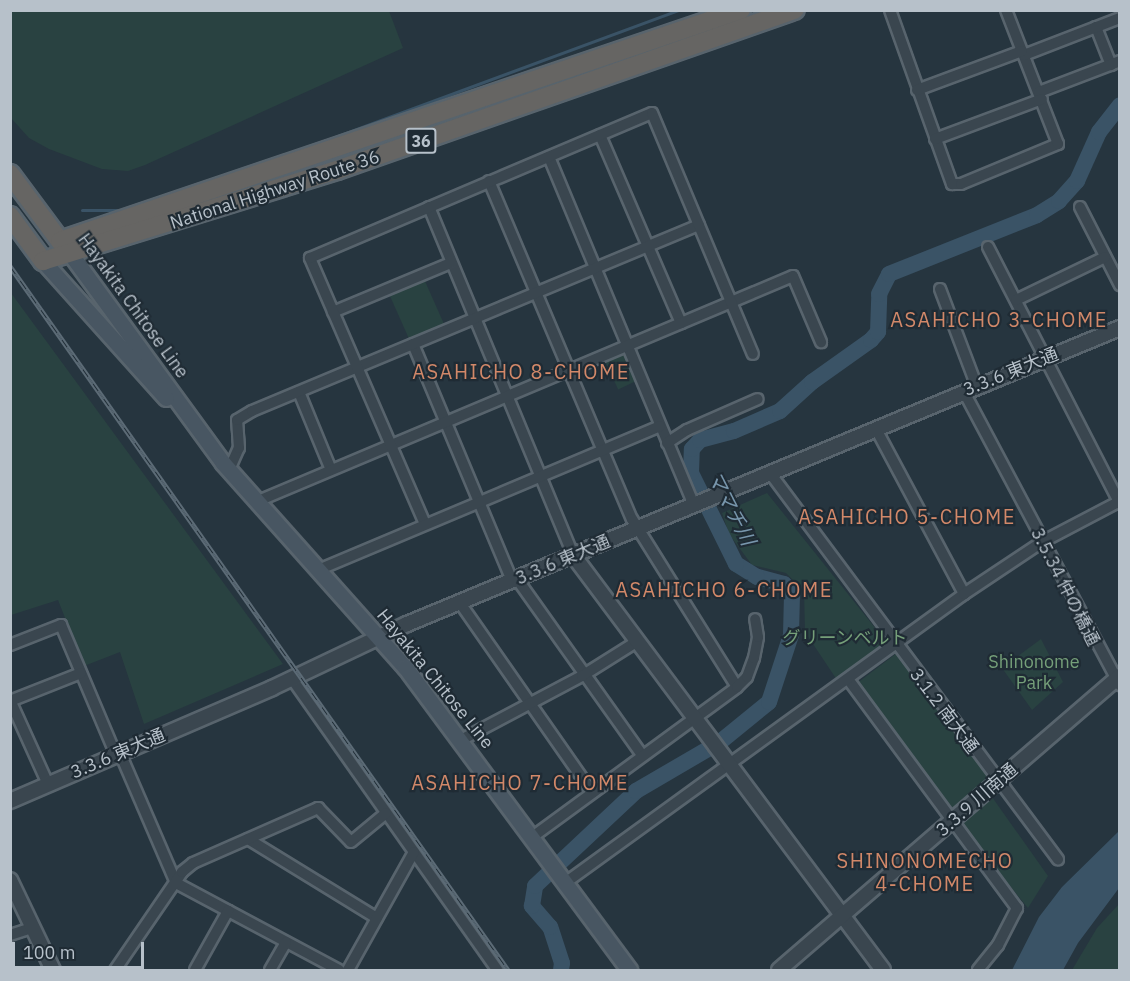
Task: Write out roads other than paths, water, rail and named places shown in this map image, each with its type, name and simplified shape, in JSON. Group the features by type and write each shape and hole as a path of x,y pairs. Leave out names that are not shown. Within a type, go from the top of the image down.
{"highway":[{"name":"National Highway Route 36","path":"60,240 741,10"},
{"name":"National Highway Route 36","path":"43,261 73,254 337,170 795,10"},
{"path":"10,174 60,240 43,261 10,216"}],"main road":[{"name":"Hayakita Chitose Line","path":"60,240 73,254 216,454"},
{"name":"Hayakita Chitose Line","path":"43,261 380,637 461,740 629,970"}],"street":[{"path":"893,11 916,90 952,184 961,184 1053,149 1058,144 1006,10"},
{"path":"916,90 1119,18"},
{"path":"935,139 1115,63 1096,27"},
{"path":"425,524 310,258 652,113 753,354"},
{"path":"600,135 681,323"},
{"path":"549,157 593,269 667,443 698,504"},
{"path":"489,181 602,450 639,528 737,687"},
{"path":"429,207 473,319 573,555 883,970"},
{"path":"1080,207 1119,285"},
{"path":"229,470 239,448 237,420 357,367 699,225"},
{"path":"564,881 731,765 964,594 1042,542 1119,502 988,247"},
{"path":"1016,300 1105,257"},
{"path":"333,312 451,263"},
{"path":"258,501 793,276 821,342"},
{"name":"3.5.34 仲の橋通","path":"940,289 970,389 1042,542 1118,681"},
{"name":"3.3.6 東大通","path":"10,801 292,679 380,637 1119,328"},
{"path":"413,344 514,580 642,755"},
{"path":"298,392 331,470"},
{"path":"667,443 687,430 758,399"},
{"path":"318,570 660,426"},
{"path":"876,429 964,594"},
{"name":"3.1.2 南大通","path":"770,473 997,783 1058,860"},
{"path":"460,603 528,705 592,792"},
{"path":"531,838 694,716 737,687 747,677 754,658 758,637 755,619"},
{"path":"10,645 61,625 176,883 339,970"},
{"path":"461,740 582,676 636,642"},
{"path":"48,784 11,701 81,673"},
{"path":"292,679 497,970"},
{"path":"848,679 951,822 1017,908 993,954 978,970"},
{"name":"3.3.9 川南通","path":"779,970 1118,681"},
{"path":"114,970 193,863 318,808 351,842 386,813"},
{"path":"248,839 377,918"},
{"path":"348,970 414,852"},
{"path":"10,880 53,970"},
{"path":"195,970 228,910"},
{"path":"10,935 31,928"},
{"path":"270,970 286,942"}],"water":[{"path":"1119,831 1119,888 1078,943 1063,970 1012,970 1039,917 1062,887"}],"waterway":[{"path":"297,151 679,10"},
{"name":"ママチ川","path":"561,970 562,963 550,927 532,906 535,886 636,791 720,742 769,702 791,635 792,593 784,584 757,577 736,564 691,473 692,449 700,440 734,431 780,411 812,382 871,340 878,332 879,294 889,274 1037,215 1059,201 1077,181 1099,132 1120,105"},
{"path":"82,210 127,210"}],"railway":[{"path":"10,266 508,970"}],"district":[{"name":"ASAHICHO 3-CHOME","path":"999,319"},
{"name":"ASAHICHO 8-CHOME","path":"521,371"},
{"name":"ASAHICHO 5-CHOME","path":"907,516"},
{"name":"ASAHICHO 6-CHOME","path":"724,589"},
{"name":"ASAHICHO 7-CHOME","path":"520,782"},
{"name":"SHINONOMECHO 4-CHOME","path":"925,872"}],"park label":[{"name":"グリーンベルト","path":"845,638"},
{"name":"Shinonome Park","path":"1034,673"}]}
